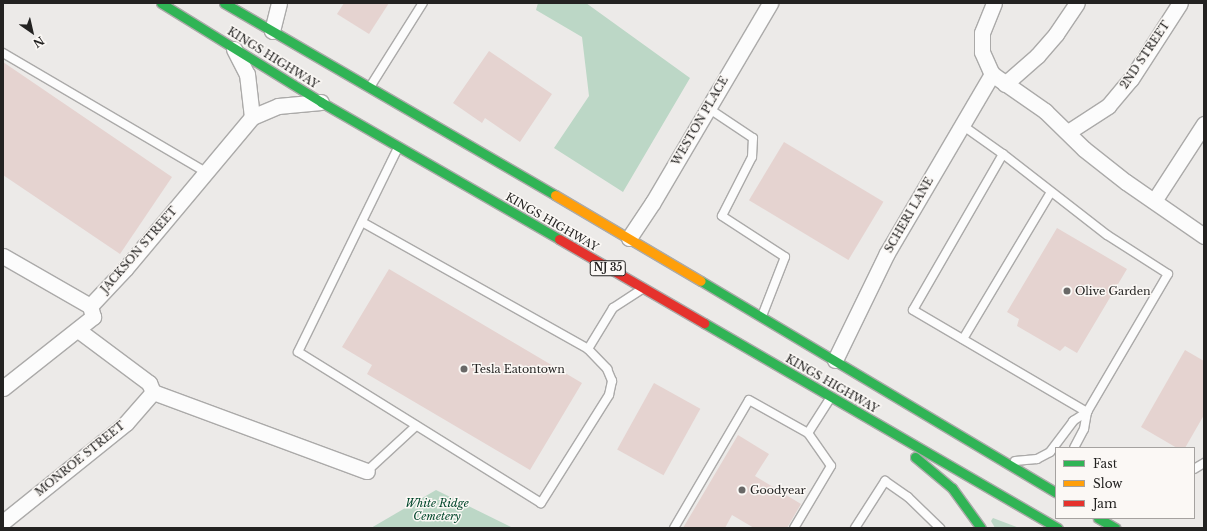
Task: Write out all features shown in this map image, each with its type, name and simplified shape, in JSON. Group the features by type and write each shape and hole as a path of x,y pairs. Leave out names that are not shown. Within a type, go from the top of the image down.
{"main road":[{"name":"KINGS HIGHWAY","path":"161,3 321,102 1058,528"},
{"name":"KINGS HIGHWAY","path":"224,3 629,238 1055,492"},
{"path":"866,417 952,488 981,528"},
{"path":"1100,519 1114,528"}],"street":[{"path":"272,31 279,3"},
{"name":"WESTON PLACE","path":"629,238 770,3"},
{"path":"994,3 982,33 982,52 992,74 1045,111 1084,149 1204,236"},
{"path":"1005,84 1036,56 1056,34 1077,3"},
{"name":"2ND STREET","path":"1068,132 1108,106 1131,78 1180,3"},
{"path":"233,47 247,74 252,117 278,106 321,102"},
{"name":"SCHERI LANE","path":"835,360 887,252 992,74"},
{"name":"JACKSON STREET","path":"90,306 125,269 252,117"},
{"path":"1154,201 1204,124"},
{"path":"3,256 90,306 93,317 3,388"},
{"path":"78,330 149,383 153,392 367,471"},
{"name":"MONROE STREET","path":"3,522 126,423 153,392"}],"lane":[{"path":"370,88 422,3"},
{"path":"3,53 206,172"},
{"path":"708,108 754,138 752,157 722,216 785,256 762,317"},
{"path":"962,125 1004,154 1107,236 1168,274 1087,412 1084,429 1075,447"},
{"path":"362,222 588,350 610,375 612,381 610,395 541,503 298,352 362,222 399,147"},
{"path":"1004,154 913,310 1087,412"},
{"path":"963,339 1051,192"},
{"path":"588,350 613,308 643,289"},
{"path":"808,433 831,397"},
{"path":"674,528 749,400 808,433 831,466 794,528"},
{"path":"1001,460 1021,462 1037,459 1050,452 1073,420 1087,412"},
{"path":"367,471 416,426"},
{"path":"1195,468 1204,463"},
{"path":"855,528 885,481 908,497 940,528"}],"green space":[{"path":"538,3 586,3 690,78 623,192 554,148 589,96 582,37 536,10"},
{"name":"White Ridge Cemetery","path":"436,490 513,528 371,528"},
{"path":"993,518 1019,528 995,528 991,521"}],"building":[{"path":"344,3 389,3 369,34 337,14"},
{"path":"489,51 552,94 520,142 485,118 482,123 453,103"},
{"path":"3,62 172,177 120,254 3,175"},
{"path":"784,142 883,202 848,260 749,200"},
{"name":"Olive Garden","path":"1057,228 1127,269 1077,353 1065,346 1060,351 1017,326 1019,319 1007,312"},
{"name":"Tesla Eatontown","path":"389,269 582,383 530,470 367,374 372,365 342,347"},
{"path":"1185,350 1204,361 1204,415 1186,447 1175,447 1141,427"},
{"path":"654,383 700,409 664,475 617,449"},
{"name":"Goodyear","path":"738,435 769,454 755,476 801,504 787,528 754,528 732,515 725,528 683,528"}],"traffic: fast":[{"path":"161,3 321,102 559,239"},
{"path":"224,3 555,195"},
{"path":"701,281 1055,492"},
{"path":"704,323 1058,528"},
{"path":"915,457 952,488 981,528"},
{"path":"1100,519 1115,528"}],"traffic: slow":[{"path":"555,195 701,281"}],"traffic: jam":[{"path":"559,239 704,323"}],"place":[{"name":"Olive Garden","path":"1067,291"},
{"name":"Tesla Eatontown","path":"464,369"},
{"name":"Goodyear","path":"742,490"}]}
